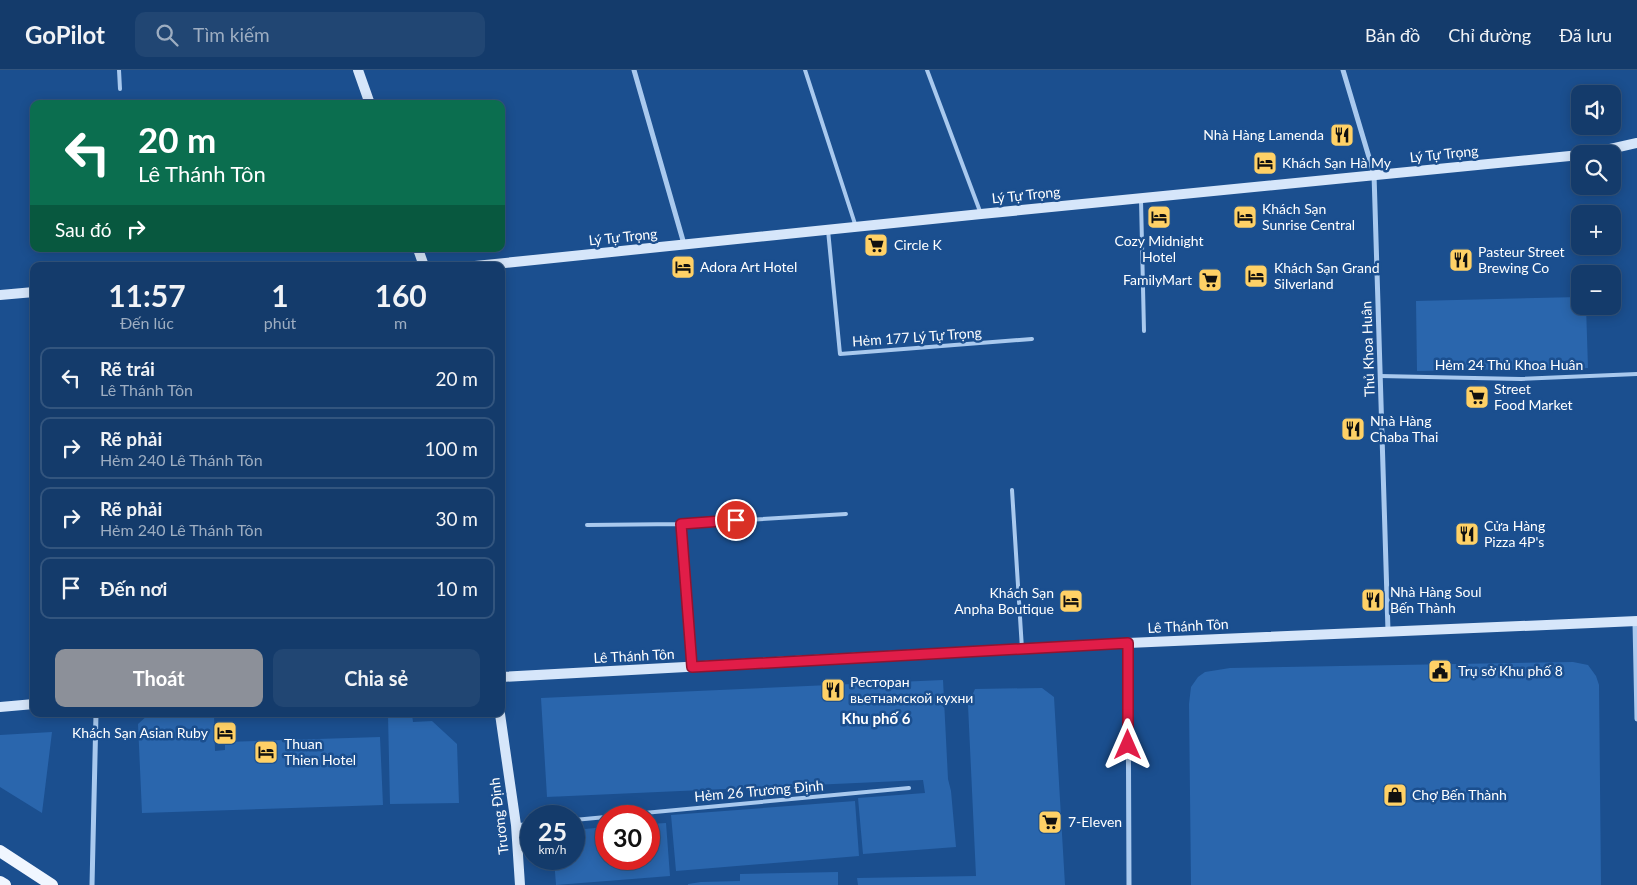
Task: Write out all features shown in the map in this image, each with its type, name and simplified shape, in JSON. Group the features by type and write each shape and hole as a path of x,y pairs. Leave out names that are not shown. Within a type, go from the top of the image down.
{"main road":[{"path":"0,851 52,885"},
{"path":"0,882 4,885"}],"street":[{"path":"358,70 369,100"},
{"path":"634,70 684,244"},
{"name":"Thủ Khoa Huân","path":"1343,70 1374,174 1388,631"},
{"path":"1621,147 1637,143"},
{"name":"Lý Tự Trọng","path":"505,263 1571,155"},
{"path":"0,295 30,292"},
{"path":"1636,621 1637,719"},
{"name":"Lê Thánh Tôn","path":"505,677 1128,643 1636,621"},
{"path":"1128,643 1129,885"},
{"path":"0,706 30,704"},
{"path":"92,885 96,717"},
{"name":"Trương Định","path":"500,717 516,825 520,885"}],"lane":[{"path":"119,70 120,89"},
{"path":"804,70 856,226"},
{"path":"927,70 981,214"},
{"path":"1141,198 1144,331"},
{"name":"Hẻm 177 Lý Tự Trọng","path":"828,229 840,354 1032,340"},
{"name":"Hẻm 24 Thủ Khoa Huân","path":"1380,376 1521,379 1637,374"},
{"path":"1012,490 1022,649"},
{"path":"587,525 681,524 846,514"},
{"path":"681,524 692,667"},
{"name":"Hẻm 26 Trương Ðịnh","path":"660,811 909,788"},
{"path":"516,825 520,825"}],"building":[{"name":"Street Food Market","path":"1571,297 1571,315 1586,315 1588,368 1417,371 1416,301"},
{"name":"Chợ Bến Thành","path":"1573,662 1588,665 1596,676 1599,685 1601,885 1191,885 1189,704 1191,687 1198,677 1205,672 1230,668"},
{"path":"943,680 948,779 951,791 956,847 863,854 858,798 925,793 923,780 547,797 541,698"},
{"path":"1042,688 1054,697 1065,885 858,885 857,878 976,876 968,705 975,689"},
{"path":"146,717 214,717 215,751 225,750 225,742 380,737 383,805 142,813 138,724"},
{"path":"388,717 412,717 413,722 432,721 457,744 459,803 390,804"},
{"path":"52,732 42,813 0,787 0,735"},
{"path":"855,801 859,856 676,871 671,815"},
{"path":"660,823 666,823 670,876 556,885 555,870 585,870 585,829 595,828 595,870 660,870"},
{"path":"838,872 838,885 688,885 701,882 740,881 740,874"}],"place":[{"name":"Nhà Hàng Lamenda","path":"1342,135"},
{"name":"Khách Sạn Hà My","path":"1265,163"},
{"name":"Cozy Midnight Hotel","path":"1159,217"},
{"name":"Khách Sạn Sunrise Central","path":"1245,217"},
{"name":"Circle K","path":"876,245"},
{"name":"Pasteur Street Brewing Co","path":"1461,260"},
{"name":"Adora Art Hotel","path":"683,267"},
{"name":"Khách Sạn Grand Silverland","path":"1256,276"},
{"name":"FamilyMart","path":"1210,280"},
{"name":"Street Food Market","path":"1477,397"},
{"name":"Nhà Hàng Chaba Thai","path":"1353,429"},
{"name":"Cửa Hàng Pizza 4P's","path":"1467,534"},
{"name":"Nhà Hàng Soul Bến Thành","path":"1373,600"},
{"name":"Khách Sạn Anpha Boutique","path":"1071,601"},
{"name":"Trụ sở Khu phố 8","path":"1440,671"},
{"name":"Ресторан вьетнамской кухни","path":"833,690"},
{"name":"Khách Sạn Asian Ruby","path":"225,733"},
{"name":"Thuan Thien Hotel","path":"266,752"},
{"name":"Chợ Bến Thành","path":"1395,795"},
{"name":"7-Eleven","path":"1050,822"}],"district":[{"name":"Khu phố 6","path":"876,719"}],"route":[{"path":"736,520 681,524 692,667 1128,643 1128,745"}]}
